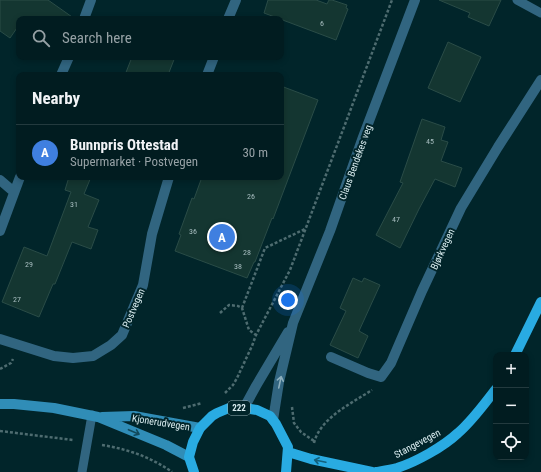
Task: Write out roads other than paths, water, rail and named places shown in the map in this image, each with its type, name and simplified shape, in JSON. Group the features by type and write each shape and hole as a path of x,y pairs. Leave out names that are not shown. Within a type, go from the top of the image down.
{"main road":[{"path":"516,352 541,302"},
{"name":"Stangevegen","path":"376,472 397,467 425,455 442,445 458,434 493,393"},
{"name":"Kjonerudvegen","path":"0,404 54,408 95,416 134,416 200,428"},
{"name":"222","path":"189,457 193,442 200,428 212,416 229,408 257,410 270,416 288,447 286,472"},
{"name":"Kjonerudvegen","path":"95,416 166,445 189,457"},
{"path":"288,452 311,459 372,472"},
{"path":"189,457 194,472"}],"street":[{"path":"85,16 91,0"},
{"path":"229,16 236,0"},
{"name":"Claus Bendekes veg","path":"244,408 293,323 330,231 363,137 415,0"},
{"path":"62,72 67,60"},
{"path":"208,72 213,60"},
{"name":"Bjørkvegen","path":"331,357 381,377 391,363 422,291 461,208 541,80"},
{"path":"0,180 14,192"},
{"path":"0,231 19,180"},
{"name":"Postvegen","path":"0,338 54,356 73,358 93,356 112,345 122,335 143,285 152,234 167,180"},
{"name":"Claus Bendekes veg","path":"273,420 279,382 293,323"}],"lane":[{"path":"518,0 541,14"},
{"path":"82,472 95,416"}],"place":[{"name":"Bunnpris Ottestad","path":"222,237"}]}
